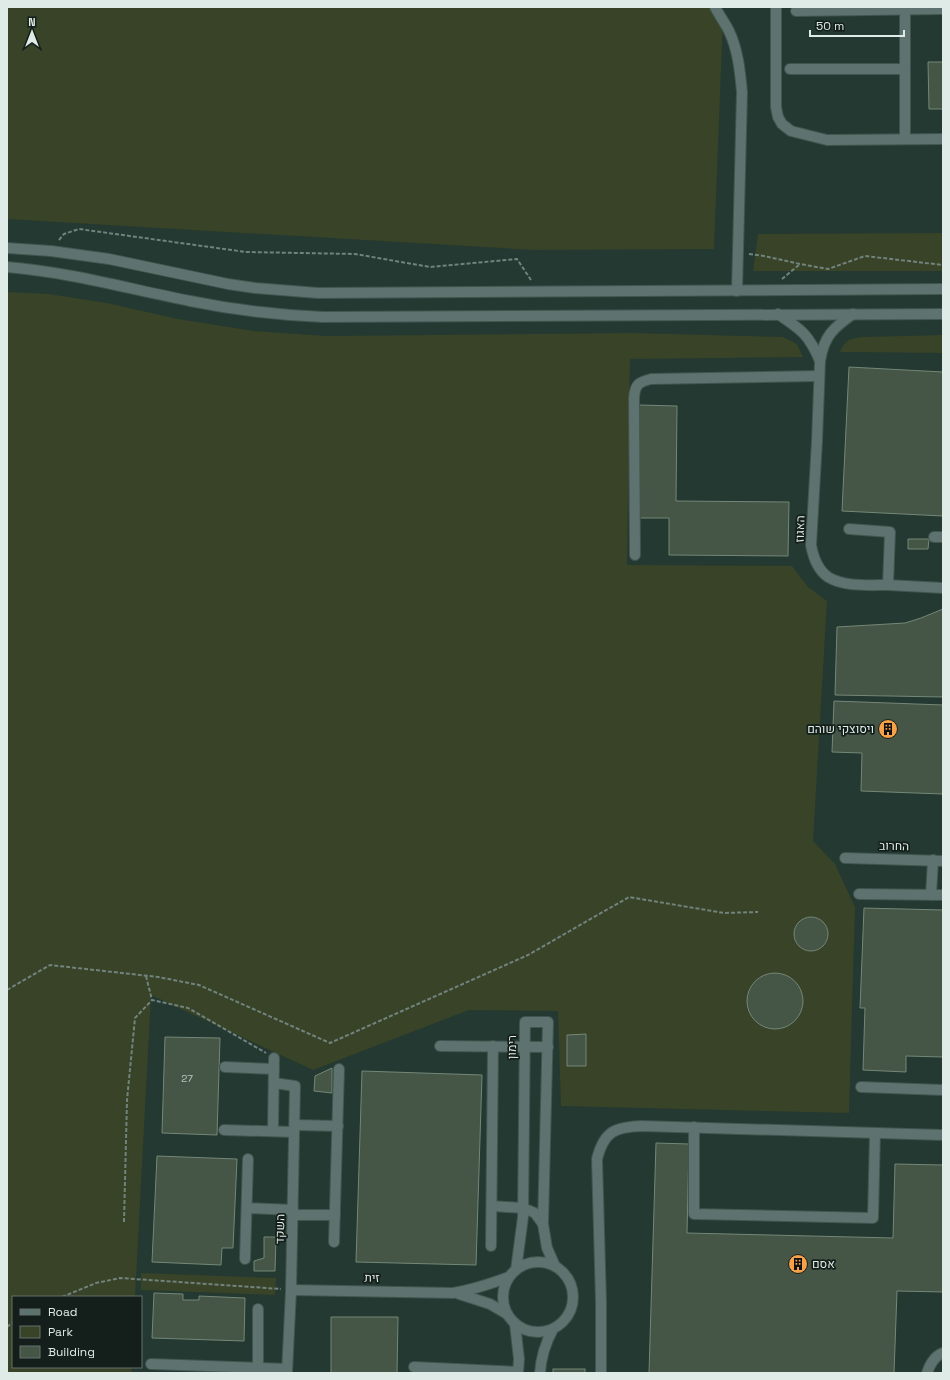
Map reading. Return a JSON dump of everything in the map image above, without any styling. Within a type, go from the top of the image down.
[{"type":"street","points":[[715,7],[729,32],[735,47],[740,68],[742,92],[738,291]]},
{"type":"street","points":[[776,7],[776,107],[778,117],[782,124],[790,131],[827,140],[943,139]]},
{"type":"street","points":[[904,8],[905,139]]},
{"type":"street","points":[[796,11],[904,8],[943,9]]},
{"type":"street","points":[[790,69],[905,68]]},
{"type":"street","points":[[7,248],[51,251],[109,259],[228,284],[284,291],[344,294],[943,289]]},
{"type":"street","points":[[7,268],[53,273],[224,308],[286,315],[323,317],[943,314]]},
{"type":"street","points":[[778,314],[803,332],[810,341],[820,361]]},
{"type":"street","name":"האגוז","points":[[853,314],[833,329],[826,339],[820,361],[811,545],[813,555],[820,568],[827,576],[839,581],[853,584],[943,588]]},
{"type":"street","points":[[635,555],[634,398],[635,388],[641,382],[651,379],[819,376]]},
{"type":"street","points":[[849,530],[890,532],[888,586]]},
{"type":"street","name":"החרוב","points":[[845,858],[938,860]]},
{"type":"street","points":[[930,895],[938,860]]},
{"type":"street","points":[[859,894],[943,895]]},
{"type":"street","name":"רימון","points":[[512,1273],[520,1245],[523,1208],[525,1022],[548,1022],[543,1224],[548,1248],[555,1266]]},
{"type":"street","points":[[440,1046],[548,1047]]},
{"type":"street","points":[[491,1246],[493,1046]]},
{"type":"street","points":[[273,1132],[274,1058]]},
{"type":"street","points":[[224,1067],[274,1069]]},
{"type":"street","points":[[334,1242],[339,1070]]},
{"type":"street","name":"השקד","points":[[274,1083],[295,1086],[291,1290],[287,1371]]},
{"type":"street","points":[[861,1087],[943,1090]]},
{"type":"street","points":[[224,1130],[273,1132],[294,1128],[338,1126]]},
{"type":"street","points":[[601,1373],[601,1294],[597,1159],[600,1146],[611,1132],[624,1127],[642,1126],[943,1135]]},
{"type":"street","points":[[694,1127],[694,1214],[873,1218],[875,1133]]},
{"type":"street","points":[[245,1259],[248,1160]]},
{"type":"street","points":[[492,1206],[523,1208],[536,1213],[543,1224]]},
{"type":"street","points":[[247,1208],[335,1216]]},
{"type":"street","points":[[542,1262],[555,1266],[561,1270],[568,1279],[573,1290],[574,1302],[570,1313],[563,1322],[554,1329],[542,1333],[524,1330],[515,1324],[507,1314],[502,1296],[504,1286],[512,1273],[526,1263],[542,1262]]},
{"type":"street","name":"זית","points":[[453,1293],[470,1291],[483,1287],[512,1273]]},
{"type":"street","name":"זית","points":[[291,1290],[453,1293],[462,1294],[490,1304],[507,1314]]},
{"type":"street","points":[[258,1309],[258,1368]]},
{"type":"street","points":[[414,1367],[518,1372],[519,1359],[515,1324]]},
{"type":"street","points":[[540,1373],[541,1359],[546,1343],[554,1329]]},
{"type":"street","points":[[927,1373],[929,1366],[937,1355],[943,1353]]},
{"type":"street","points":[[151,1364],[258,1368],[287,1371]]},
{"type":"path","points":[[51,251],[64,234],[79,229],[246,252],[355,254],[430,267],[516,258],[540,292]]},
{"type":"path","points":[[738,253],[764,256],[828,269],[865,256],[943,264]]},
{"type":"path","points":[[767,291],[800,264]]},
{"type":"path","points":[[7,990],[50,965],[146,976],[199,985],[330,1043],[528,954],[629,897],[724,913],[758,912]]},
{"type":"path","points":[[146,976],[152,1000]]},
{"type":"path","points":[[152,1000],[188,1008],[274,1058]]},
{"type":"path","points":[[124,1222],[127,1100],[135,1018],[152,1000]]},
{"type":"path","points":[[64,1296],[96,1282],[120,1278],[291,1290]]},
{"type":"green space","points":[[7,7],[716,7],[723,17],[714,249],[534,250],[7,219]]},
{"type":"green space","points":[[943,233],[943,271],[753,271],[758,234]]},
{"type":"green space","points":[[7,292],[49,294],[107,303],[178,319],[254,331],[326,336],[631,333],[783,337],[797,344],[803,357],[630,359],[627,565],[792,566],[808,587],[827,601],[813,841],[835,864],[855,907],[849,1113],[561,1106],[558,1011],[469,1010],[313,1070],[151,995],[135,1296],[12,1296],[12,1368],[132,1368],[131,1373],[7,1373]]},
{"type":"green space","points":[[943,335],[943,353],[840,352],[848,340],[863,337]]},
{"type":"green space","points":[[141,1273],[276,1278],[275,1295],[141,1290]]},
{"type":"building","points":[[928,62],[943,62],[943,109],[929,109]]},
{"type":"building","points":[[849,367],[943,372],[943,516],[842,511]]},
{"type":"building","points":[[639,405],[677,406],[676,501],[789,502],[788,556],[669,555],[669,518],[638,518]]},
{"type":"building","points":[[908,539],[929,539],[928,549],[908,549]]},
{"type":"building","points":[[943,609],[943,697],[835,695],[837,627],[905,623]]},
{"type":"building","name":"ויסוצקי שוהם","points":[[834,701],[943,705],[943,794],[861,791],[862,753],[832,752]]},
{"type":"building","points":[[864,908],[943,910],[943,1057],[906,1056],[906,1072],[863,1070],[865,1008],[860,1008]]},
{"type":"building","points":[[808,917],[814,917],[818,918],[825,924],[828,934],[827,941],[821,948],[814,951],[808,951],[804,950],[797,944],[794,937],[794,931],[795,927],[801,920]]},
{"type":"building","points":[[775,973],[786,975],[795,981],[801,990],[803,1001],[801,1012],[795,1021],[786,1027],[775,1029],[764,1027],[755,1021],[749,1012],[747,1001],[749,990],[755,981],[764,975]]},
{"type":"building","points":[[586,1034],[586,1066],[567,1066],[567,1035]]},
{"type":"building","points":[[165,1037],[220,1038],[217,1135],[162,1133]]},
{"type":"building","points":[[332,1068],[332,1093],[314,1091],[315,1076]]},
{"type":"building","points":[[362,1071],[482,1075],[476,1265],[356,1262]]},
{"type":"building","name":"אסם","points":[[656,1143],[689,1144],[687,1233],[893,1238],[895,1164],[943,1165],[943,1292],[897,1291],[894,1373],[649,1373]]},
{"type":"building","points":[[157,1156],[237,1159],[233,1248],[222,1248],[221,1265],[152,1262]]},
{"type":"building","points":[[264,1237],[276,1237],[275,1271],[254,1271],[254,1261],[264,1258]]},
{"type":"building","points":[[154,1293],[183,1294],[183,1300],[199,1300],[199,1296],[245,1298],[244,1341],[152,1338]]},
{"type":"building","points":[[331,1317],[398,1317],[397,1373],[331,1373]]},
{"type":"building","points":[[553,1369],[585,1369],[585,1373],[553,1373]]},
{"type":"place","name":"ויסוצקי שוהם","points":[[888,729]]},
{"type":"place","name":"אסם","points":[[798,1264]]}]
